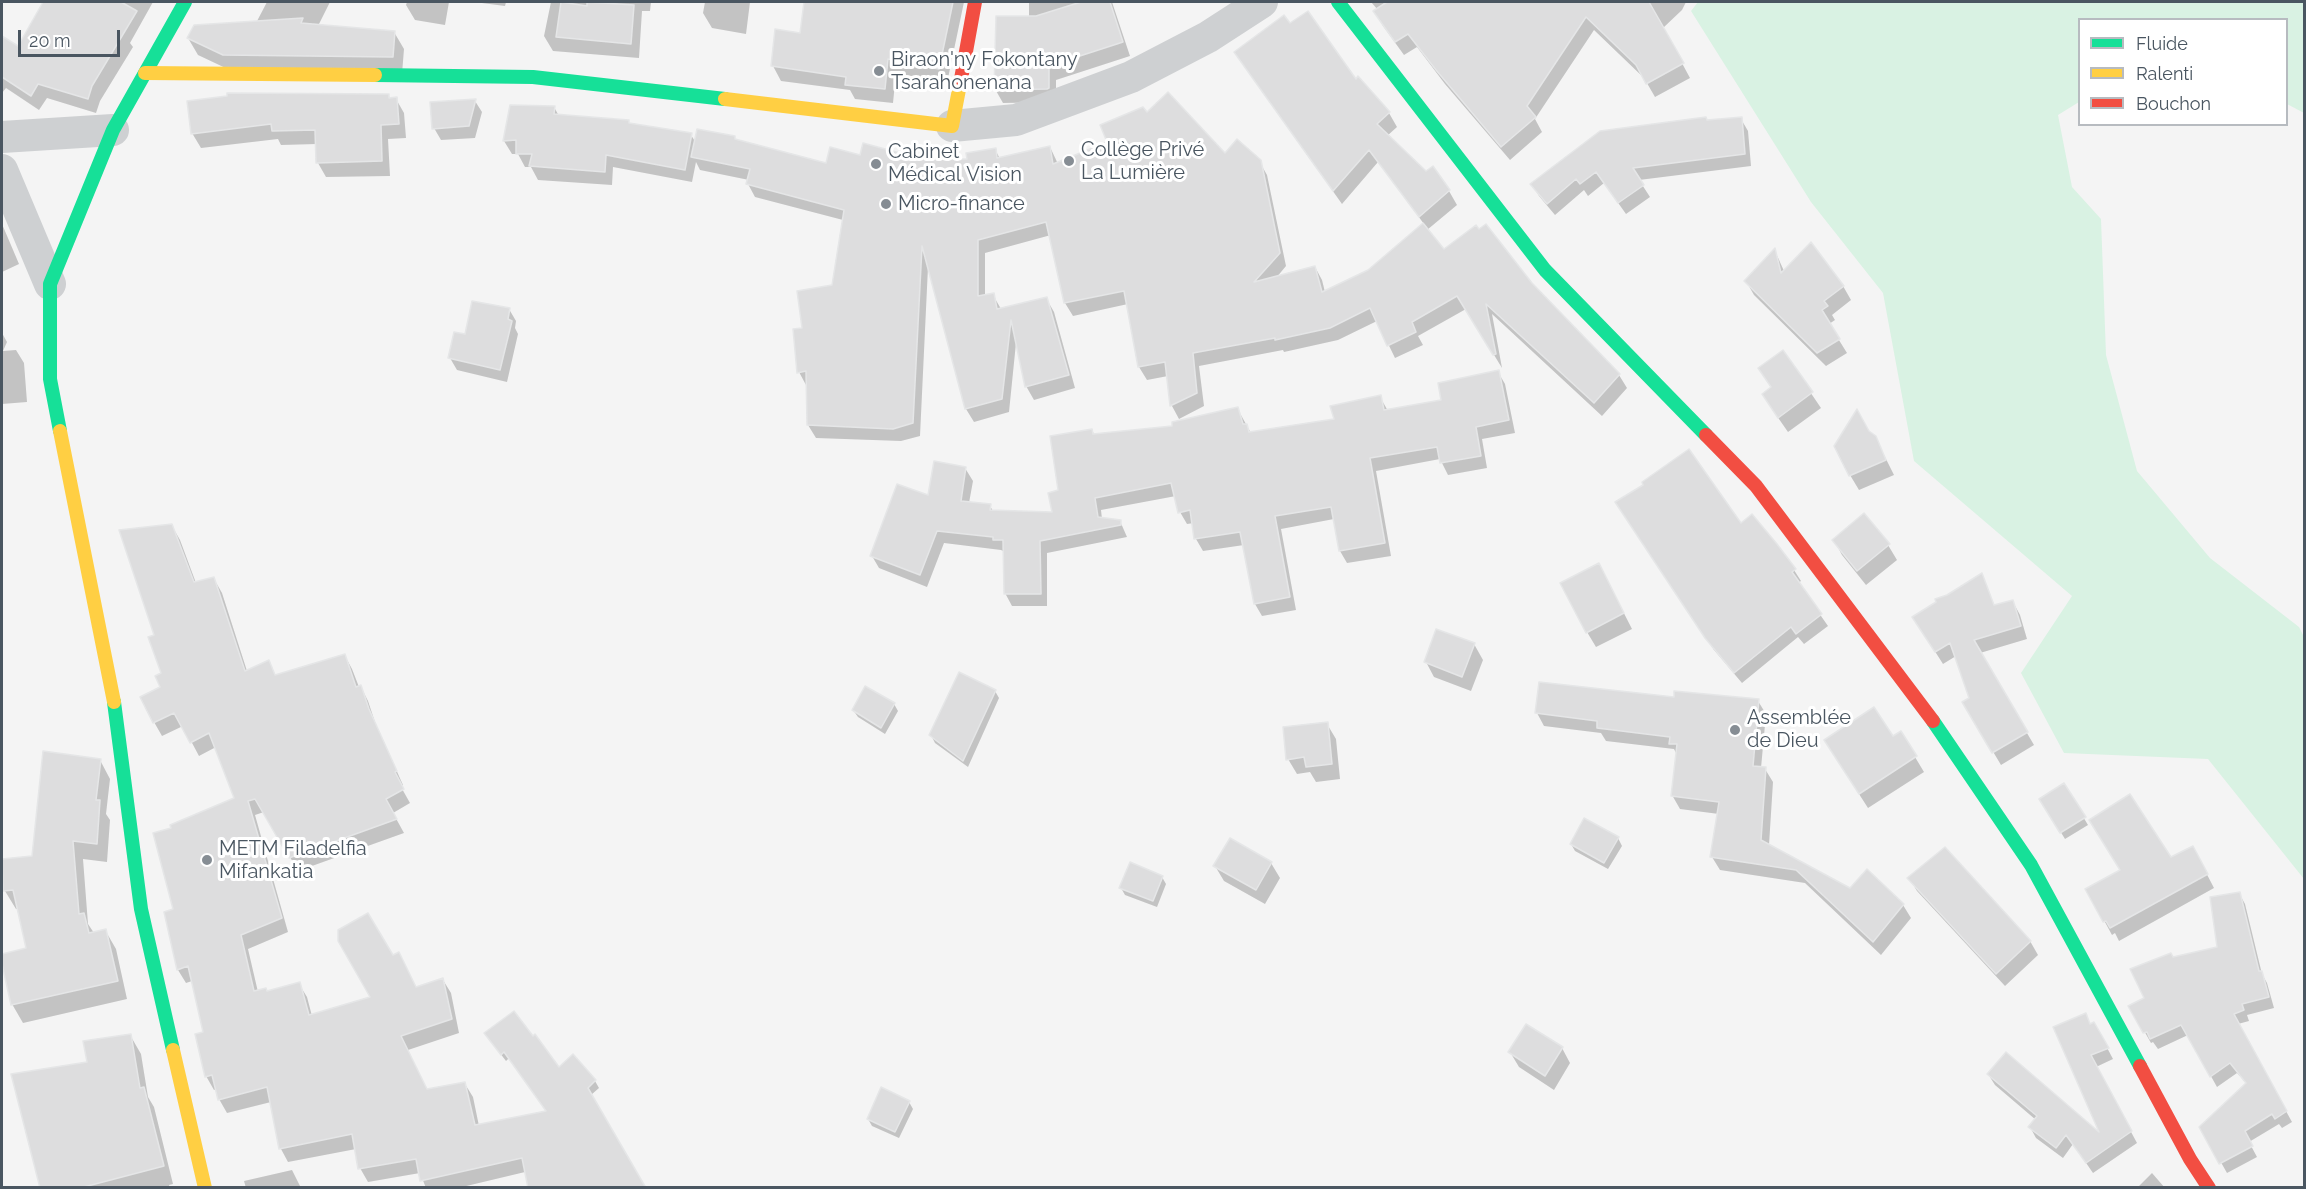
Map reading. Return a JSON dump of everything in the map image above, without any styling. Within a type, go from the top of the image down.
[{"type":"street","points":[[185,2],[113,130],[50,284],[50,379],[113,696],[141,909],[205,1188]]},
{"type":"street","points":[[952,126],[975,2]]},
{"type":"street","points":[[145,73],[533,77],[952,126],[1016,120],[1131,76],[1208,37],[1263,2]]},
{"type":"street","points":[[1338,2],[1545,270],[1756,486],[1918,699],[2031,865],[2190,1159],[2209,1188]]},
{"type":"street","points":[[2,136],[113,130]]},
{"type":"street","points":[[2,170],[50,284]]},
{"type":"green space","points":[[1698,2],[2304,2],[2304,113],[2288,105],[2288,18],[2078,18],[2078,103],[2058,115],[2072,187],[2101,219],[2106,355],[2137,471],[2210,558],[2299,627],[2304,637],[2304,879],[2208,759],[2064,753],[2021,673],[2072,596],[1914,461],[1883,293],[1811,202],[1691,11]]},
{"type":"building","points":[[43,2],[121,2],[137,11],[92,86],[88,99],[38,84],[31,96],[2,77],[2,36],[18,46]]},
{"type":"building","points":[[561,2],[587,6],[587,2],[634,5],[631,44],[556,37]]},
{"type":"building","points":[[804,2],[953,2],[939,69],[888,59],[885,89],[845,85],[846,77],[771,66],[775,29],[800,33]]},
{"type":"building","points":[[1081,2],[1110,2],[1123,42],[1049,66],[1049,88],[1047,89],[994,90],[996,16],[1036,16]]},
{"type":"building","points":[[1387,2],[1649,2],[1684,63],[1646,84],[1636,65],[1586,17],[1527,106],[1536,117],[1501,147],[1408,34],[1395,42],[1373,11]]},
{"type":"building","points":[[1308,11],[1356,79],[1358,76],[1390,112],[1377,124],[1426,171],[1433,166],[1450,190],[1419,217],[1369,150],[1333,191],[1234,52],[1284,15],[1290,23]]},
{"type":"building","points":[[303,18],[301,23],[395,31],[393,57],[223,55],[187,38],[194,25]]},
{"type":"building","points":[[1168,92],[1225,153],[1237,139],[1261,160],[1280,253],[1254,282],[1315,266],[1322,292],[1368,270],[1423,223],[1444,249],[1476,225],[1479,229],[1486,224],[1532,283],[1620,374],[1594,403],[1486,304],[1496,354],[1493,355],[1457,296],[1412,322],[1416,332],[1387,346],[1370,308],[1330,328],[1275,340],[1275,338],[1193,353],[1197,393],[1170,406],[1165,362],[1138,367],[1124,291],[1064,303],[1046,222],[978,240],[978,296],[994,293],[997,309],[1047,297],[1069,375],[1025,387],[1011,320],[1002,399],[965,409],[922,246],[913,423],[893,429],[807,425],[806,371],[797,373],[793,329],[802,328],[797,291],[832,285],[844,210],[746,184],[750,169],[691,157],[697,129],[735,136],[735,139],[826,163],[830,147],[860,155],[863,143],[922,159],[967,159],[966,153],[996,148],[997,158],[1050,146],[1053,164],[1107,142],[1100,125],[1143,107],[1147,112]]},
{"type":"building","points":[[227,93],[389,94],[389,98],[397,97],[399,124],[381,125],[382,161],[316,163],[315,130],[272,131],[271,124],[191,134],[187,101],[227,96]]},
{"type":"building","points":[[476,99],[469,126],[432,129],[430,102]]},
{"type":"building","points":[[510,105],[555,106],[554,114],[629,120],[629,123],[692,133],[685,170],[606,155],[605,172],[529,166],[532,154],[516,154],[516,140],[503,141]]},
{"type":"building","points":[[1706,117],[1707,120],[1742,117],[1745,154],[1633,168],[1644,185],[1618,203],[1596,172],[1580,184],[1576,179],[1547,204],[1530,184],[1600,131]]},
{"type":"building","points":[[1811,242],[1844,286],[1824,301],[1828,306],[1822,310],[1840,339],[1817,353],[1744,281],[1775,248],[1781,273]]},
{"type":"building","points":[[472,301],[510,308],[508,319],[512,321],[500,370],[448,358],[454,332],[465,334]]},
{"type":"building","points":[[1783,350],[1813,392],[1778,418],[1762,394],[1771,387],[1758,368]]},
{"type":"building","points":[[1499,370],[1509,420],[1476,427],[1481,456],[1440,463],[1437,447],[1370,458],[1385,543],[1339,551],[1331,507],[1275,516],[1290,597],[1254,604],[1240,532],[1194,539],[1190,510],[1178,513],[1171,483],[1095,498],[1098,517],[1121,520],[1121,525],[1040,541],[1041,594],[1004,594],[1003,540],[993,540],[993,537],[937,531],[920,575],[870,556],[897,484],[928,495],[934,461],[966,467],[961,501],[991,504],[990,510],[1052,512],[1048,493],[1058,490],[1050,436],[1092,429],[1093,434],[1172,426],[1172,422],[1238,407],[1243,424],[1247,424],[1249,432],[1334,419],[1330,406],[1381,395],[1384,410],[1441,400],[1438,383]]},
{"type":"building","points":[[1857,409],[1869,431],[1876,436],[1886,460],[1849,476],[1834,446]]},
{"type":"building","points":[[1689,449],[1741,523],[1752,514],[1777,544],[1796,569],[1792,572],[1822,614],[1796,634],[1791,627],[1734,673],[1705,638],[1615,502],[1643,485],[1642,482]]},
{"type":"building","points":[[1864,513],[1890,544],[1857,571],[1832,540]]},
{"type":"building","points":[[172,524],[194,582],[214,577],[245,671],[269,660],[275,675],[345,654],[356,687],[361,685],[369,709],[397,771],[395,772],[404,789],[386,799],[397,819],[289,858],[255,799],[248,801],[282,918],[241,935],[254,991],[266,988],[267,991],[300,982],[309,1015],[370,997],[338,941],[338,930],[368,913],[393,955],[399,952],[416,987],[443,978],[452,1019],[401,1036],[427,1089],[465,1082],[475,1125],[546,1111],[504,1052],[501,1055],[484,1033],[514,1011],[533,1036],[535,1034],[559,1067],[573,1054],[596,1080],[588,1088],[646,1188],[528,1188],[522,1158],[420,1181],[416,1159],[358,1169],[352,1134],[279,1149],[267,1087],[218,1100],[212,1075],[205,1077],[195,1034],[203,1032],[188,966],[177,970],[164,912],[173,909],[153,833],[171,828],[170,825],[234,798],[209,733],[190,743],[174,713],[153,723],[140,697],[160,687],[155,676],[161,673],[148,637],[154,635],[119,530]]},
{"type":"building","points":[[1599,563],[1624,613],[1586,633],[1560,583]]},
{"type":"building","points":[[1982,573],[1994,605],[2013,600],[2021,626],[1974,640],[2028,732],[1992,753],[1962,702],[1969,698],[1950,643],[1935,652],[1912,617],[1936,602],[1935,599],[1947,595]]},
{"type":"building","points":[[1436,629],[1475,643],[1462,677],[1424,662]]},
{"type":"building","points":[[959,672],[996,690],[963,761],[929,735]]},
{"type":"building","points":[[1539,682],[1674,697],[1674,691],[1759,699],[1753,766],[1766,767],[1761,840],[1850,888],[1867,869],[1904,904],[1873,942],[1796,870],[1710,857],[1719,802],[1671,796],[1677,744],[1669,744],[1670,737],[1597,728],[1597,721],[1535,713]]},
{"type":"building","points":[[865,686],[895,703],[881,728],[852,710]]},
{"type":"building","points":[[1874,707],[1893,736],[1901,731],[1917,756],[1859,794],[1824,740]]},
{"type":"building","points":[[1328,722],[1332,764],[1306,767],[1304,757],[1286,760],[1283,727]]},
{"type":"building","points":[[43,751],[101,759],[96,800],[100,800],[97,844],[73,841],[79,914],[84,913],[89,933],[106,929],[118,981],[11,1005],[2,954],[26,948],[13,890],[3,891],[2,859],[32,856]]},
{"type":"building","points":[[2064,783],[2086,817],[2060,833],[2039,799]]},
{"type":"building","points":[[2130,794],[2171,857],[2193,846],[2208,874],[2110,928],[2106,921],[2103,922],[2085,889],[2120,870],[2089,820]]},
{"type":"building","points":[[1584,818],[1619,837],[1604,863],[1570,844]]},
{"type":"building","points":[[1230,838],[1272,862],[1256,890],[1213,866]]},
{"type":"building","points":[[1945,847],[2031,941],[1996,974],[1907,878]]},
{"type":"building","points":[[1130,862],[1163,876],[1153,901],[1119,888]]},
{"type":"building","points":[[2240,892],[2259,971],[2262,971],[2269,997],[2242,1004],[2244,1010],[2234,1014],[2287,1111],[2275,1119],[2272,1114],[2245,1131],[2253,1146],[2219,1164],[2199,1127],[2246,1083],[2230,1063],[2210,1077],[2181,1025],[2150,1039],[2147,1032],[2143,1033],[2128,1006],[2144,998],[2130,969],[2171,953],[2173,957],[2217,947],[2210,897]]},
{"type":"building","points":[[2086,1013],[2090,1024],[2094,1022],[2109,1048],[2091,1055],[2132,1131],[2086,1163],[2066,1135],[2056,1148],[2028,1127],[2037,1116],[1987,1074],[2006,1052],[2099,1132],[2053,1027]]},
{"type":"building","points":[[1526,1024],[1563,1047],[1545,1076],[1508,1052]]},
{"type":"building","points":[[131,1034],[140,1088],[144,1087],[164,1166],[80,1188],[40,1188],[11,1074],[87,1062],[83,1041]]},
{"type":"building","points":[[881,1087],[910,1101],[895,1132],[867,1119]]},
{"type":"traffic: fast","points":[[60,431],[50,379],[50,284],[113,130],[185,2]]},
{"type":"traffic: fast","points":[[1338,2],[1545,270],[1706,435]]},
{"type":"traffic: fast","points":[[375,75],[533,77],[725,99]]},
{"type":"traffic: fast","points":[[114,702],[141,909],[173,1050]]},
{"type":"traffic: fast","points":[[1933,721],[2031,865],[2140,1066]]},
{"type":"traffic: slow","points":[[145,73],[375,75]]},
{"type":"traffic: slow","points":[[725,99],[952,126],[961,79]]},
{"type":"traffic: slow","points":[[60,431],[114,702]]},
{"type":"traffic: slow","points":[[173,1050],[205,1188]]},
{"type":"traffic: jam","points":[[961,79],[975,2]]},
{"type":"traffic: jam","points":[[1706,435],[1756,486],[1933,721]]},
{"type":"traffic: jam","points":[[2140,1066],[2190,1159],[2209,1188]]},
{"type":"place","name":"Biraon'ny Fokontany Tsarahonenana","points":[[879,71]]},
{"type":"place","name":"Collège Privé La Lumière","points":[[1069,161]]},
{"type":"place","name":"Cabinet Médical Vision","points":[[876,164]]},
{"type":"place","name":"Micro-finance","points":[[886,204]]},
{"type":"place","name":"Assemblée de Dieu","points":[[1735,730]]},
{"type":"place","name":"METM Filadelfia Mifankatia","points":[[207,860]]}]
